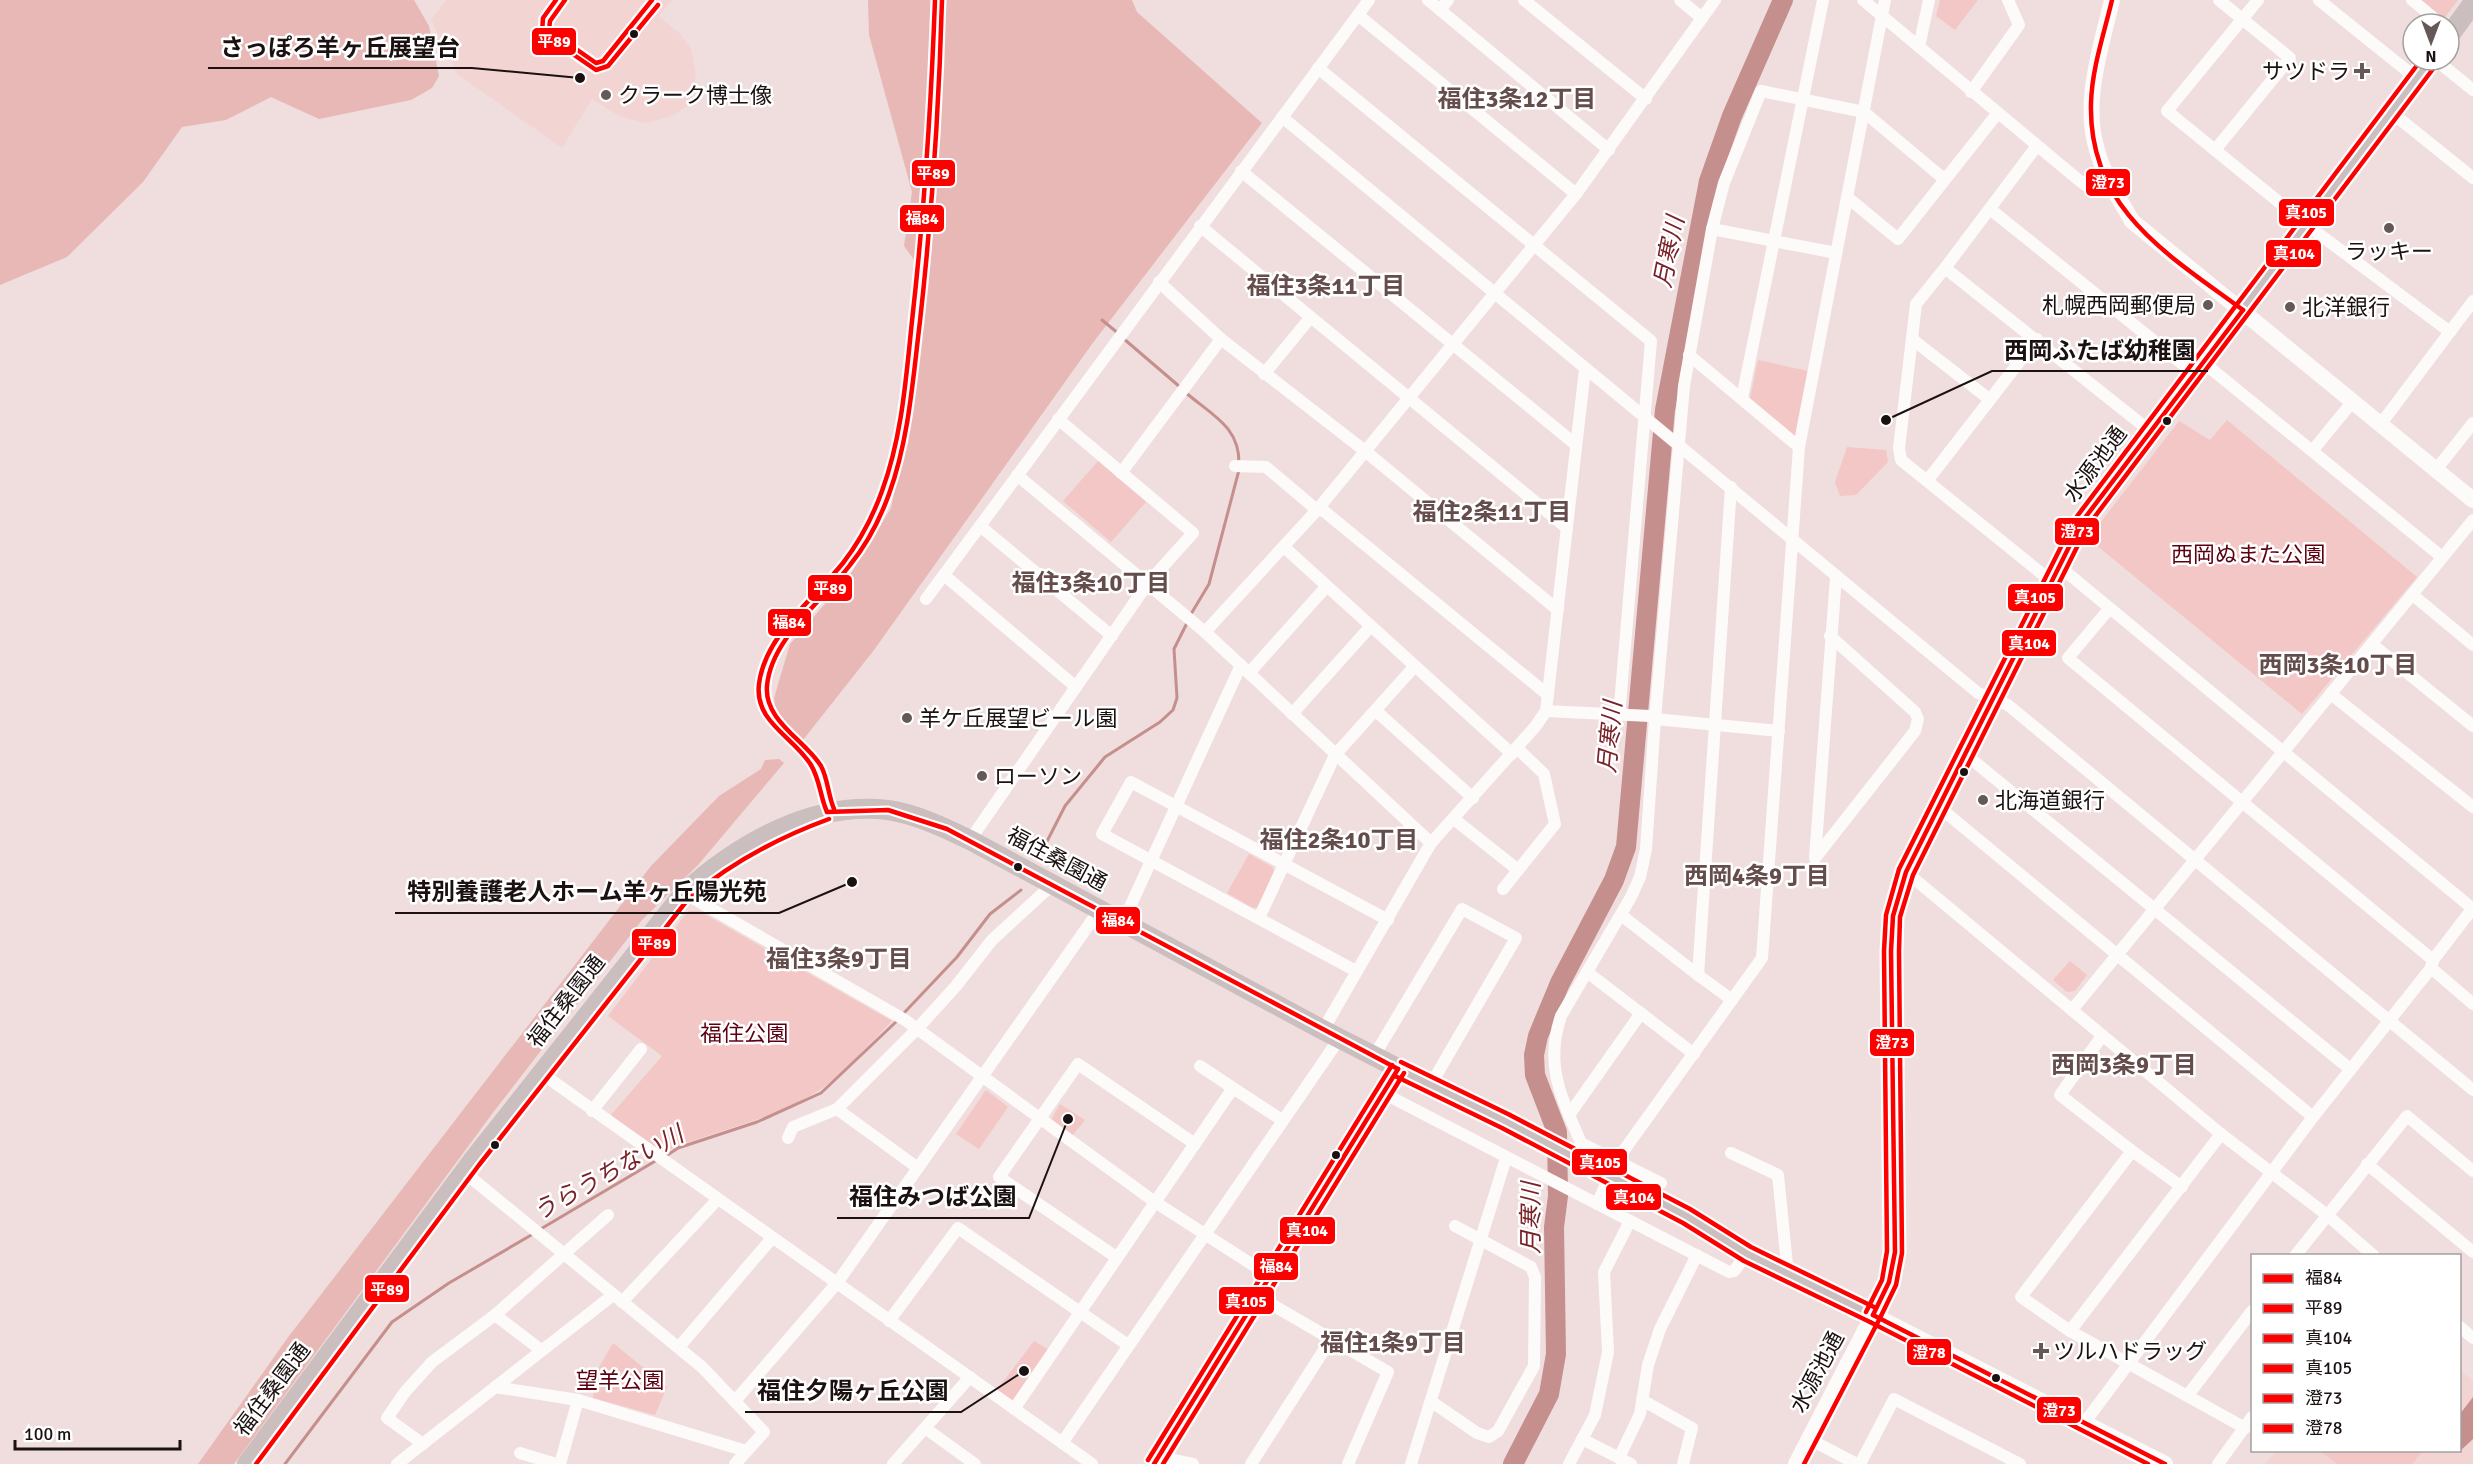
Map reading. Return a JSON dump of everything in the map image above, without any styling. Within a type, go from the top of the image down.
[{"type":"main road","points":[[2461,15],[2471,3]]},
{"type":"main road","name":"水源池通","points":[[1873,1315],[1889,1282],[1895,1252],[1891,951],[1893,916],[1906,872],[2081,523],[2421,72]]},
{"type":"main road","name":"福住桑園通","points":[[246,1464],[464,1172],[684,893],[714,865],[742,848],[827,812],[888,810],[938,826],[970,840],[1430,1086],[1505,1121],[1687,1216],[1747,1254],[1873,1315]]},
{"type":"street","points":[[926,599],[1369,0]]},
{"type":"street","points":[[1428,0],[1444,5],[1609,150]]},
{"type":"street","points":[[1524,0],[1646,99]]},
{"type":"street","points":[[1680,0],[1702,18]]},
{"type":"street","points":[[1200,628],[1284,547],[1409,398],[1576,194],[1715,0]]},
{"type":"street","points":[[1742,398],[1822,0]]},
{"type":"street","points":[[1863,0],[2036,147],[2092,190],[2100,191],[2112,187]]},
{"type":"street","points":[[1597,1204],[1617,1160],[1762,958],[1799,447],[1885,0]]},
{"type":"street","points":[[1919,47],[1929,0]]},
{"type":"street","points":[[1971,92],[2019,25],[2008,0]]},
{"type":"street","points":[[2112,0],[2094,85],[2091,116],[2096,150],[2112,187],[2132,221],[2473,500]]},
{"type":"street","points":[[2215,150],[2290,58],[2219,0]]},
{"type":"street","points":[[2259,0],[2167,111],[2307,225],[2450,332]]},
{"type":"street","points":[[2319,0],[2416,78]]},
{"type":"street","points":[[2412,0],[2426,12]]},
{"type":"street","points":[[1358,15],[1576,194]]},
{"type":"street","points":[[1318,68],[1651,341],[1648,421],[1622,715]]},
{"type":"street","points":[[2451,72],[2473,90]]},
{"type":"street","points":[[1661,1183],[1581,1143],[1569,1115],[1552,1058],[1554,1035],[1561,1016],[1621,915],[1640,877],[1646,849],[1653,718],[1677,445],[1689,355],[1712,228],[1724,183],[1761,91],[1803,97],[1864,112],[1944,179]]},
{"type":"street","points":[[2391,112],[2473,178]]},
{"type":"street","points":[[1847,197],[1898,239],[1997,114]]},
{"type":"street","points":[[1282,117],[1677,445],[1731,487],[1836,577],[1978,693],[2008,705],[2473,1090]]},
{"type":"street","points":[[2036,147],[1916,304],[1899,448],[1901,460],[2055,573],[2109,609],[2473,909],[2313,1117],[2085,1422]]},
{"type":"street","points":[[1241,171],[1575,444]]},
{"type":"street","points":[[1990,209],[2199,368],[2313,450],[2442,557]]},
{"type":"street","points":[[1200,226],[1567,528]]},
{"type":"street","points":[[1712,228],[1836,253]]},
{"type":"street","points":[[1945,268],[2150,431]]},
{"type":"street","points":[[1159,282],[1221,339],[1365,451],[1558,610]]},
{"type":"street","points":[[2380,425],[2473,301]]},
{"type":"street","points":[[1264,374],[1310,318]]},
{"type":"street","points":[[1121,473],[1221,339]]},
{"type":"street","points":[[1912,339],[1989,399]]},
{"type":"street","points":[[1927,481],[2037,339]]},
{"type":"street","points":[[1689,355],[1799,447]]},
{"type":"street","points":[[1062,1443],[1282,1120],[1331,1034],[1356,971],[1388,920],[1431,843],[1514,751],[1546,711],[1585,369]]},
{"type":"street","points":[[2313,450],[2353,401]]},
{"type":"street","points":[[970,840],[1148,583],[1193,533],[1058,419]]},
{"type":"street","points":[[2435,471],[2473,423]]},
{"type":"street","points":[[1240,467],[1266,467],[1317,510],[1324,511],[1548,695]]},
{"type":"street","points":[[1017,475],[1184,613],[1431,843]]},
{"type":"street","points":[[1698,975],[1731,487]]},
{"type":"street","points":[[2072,1010],[2414,596],[2473,520]]},
{"type":"street","points":[[980,526],[1112,636]]},
{"type":"street","points":[[1284,547],[1414,667],[1544,774],[1555,824],[1503,889]]},
{"type":"street","points":[[944,575],[1076,687]]},
{"type":"street","points":[[1830,636],[1915,712],[1917,725],[1815,858],[1830,636],[1836,577]]},
{"type":"street","points":[[1123,922],[1245,669],[1326,587]]},
{"type":"street","points":[[2414,596],[2473,645]]},
{"type":"street","points":[[2109,609],[2068,658],[2432,964],[2473,1004]]},
{"type":"street","points":[[1292,714],[1370,627]]},
{"type":"street","points":[[2373,645],[2473,726]]},
{"type":"street","points":[[1259,918],[1335,755],[1414,667]]},
{"type":"street","points":[[2332,695],[2473,807]]},
{"type":"street","points":[[1376,711],[1473,798]]},
{"type":"street","points":[[1546,711],[1622,715],[1779,731]]},
{"type":"street","points":[[1965,754],[2350,1069]]},
{"type":"street","points":[[1356,971],[1102,834],[1131,783],[1388,920]]},
{"type":"street","points":[[1939,807],[2313,1117]]},
{"type":"street","points":[[1454,819],[1518,870]]},
{"type":"street","points":[[1906,872],[2221,1134],[2326,1215],[2372,1254]]},
{"type":"street","points":[[788,1138],[793,1127],[837,1109],[917,1029],[956,986],[992,940],[1054,883]]},
{"type":"street","points":[[684,893],[905,1020],[1155,1202],[1269,1276]]},
{"type":"street","points":[[735,1401],[837,1282],[1100,909]]},
{"type":"street","points":[[1374,1056],[1462,909],[1516,938],[1430,1086]]},
{"type":"street","points":[[1621,915],[1732,1000]]},
{"type":"street","points":[[1587,972],[1694,1053]]},
{"type":"street","points":[[1569,1115],[1641,1013]]},
{"type":"street","points":[[2102,1036],[2060,1095],[2182,1187]]},
{"type":"street","points":[[592,1111],[641,1049]]},
{"type":"street","points":[[1116,1257],[999,1177],[1039,1117],[1078,1064],[1195,1144]]},
{"type":"street","points":[[1200,1066],[1282,1120]]},
{"type":"street","points":[[1193,1464],[1156,1461],[1398,1069]]},
{"type":"street","points":[[541,1072],[592,1111],[1092,1464]]},
{"type":"street","points":[[1014,1408],[1233,1088]]},
{"type":"street","points":[[1383,1093],[1574,1193],[1732,1272],[1747,1254]]},
{"type":"street","points":[[837,1109],[918,1168]]},
{"type":"street","points":[[2297,1254],[2407,1116],[2473,1171]]},
{"type":"street","points":[[2070,1331],[2221,1134]]},
{"type":"street","points":[[2132,1151],[2021,1297],[2070,1331],[2245,1428]]},
{"type":"street","points":[[1731,1153],[1778,1174],[1788,1275]]},
{"type":"street","points":[[1411,1464],[1506,1158]]},
{"type":"street","points":[[2367,1164],[2473,1251]]},
{"type":"street","points":[[464,1172],[534,1232],[679,1347],[764,1432],[735,1464]]},
{"type":"street","points":[[397,1464],[541,1350],[618,1298],[718,1199]]},
{"type":"street","points":[[423,1444],[387,1418],[405,1392],[432,1362],[495,1315],[608,1215]]},
{"type":"street","points":[[1569,1464],[1595,1415],[1608,1352],[1605,1272],[1630,1221]]},
{"type":"street","points":[[1432,1402],[1477,1433],[1489,1437],[1498,1431],[1534,1366],[1534,1272],[1528,1265],[1455,1226]]},
{"type":"street","points":[[890,1321],[958,1228],[1128,1346]]},
{"type":"street","points":[[679,1347],[772,1238]]},
{"type":"street","points":[[1619,1458],[1640,1414],[1648,1365],[1660,1329],[1697,1255]]},
{"type":"street","points":[[1257,1296],[1388,1372],[1348,1464]]},
{"type":"street","points":[[2187,1395],[2251,1314]]},
{"type":"street","points":[[495,1315],[541,1350]]},
{"type":"street","name":"福住桑園通","points":[[1873,1315],[2085,1422],[2138,1458],[2165,1464]]},
{"type":"street","name":"水源池通","points":[[1796,1464],[1873,1315]]},
{"type":"street","points":[[1251,1464],[1331,1339]]},
{"type":"street","points":[[893,1464],[970,1377]]},
{"type":"street","points":[[495,1387],[578,1400],[746,1451]]},
{"type":"street","points":[[1809,1439],[1858,1464],[1894,1399],[2020,1464]]},
{"type":"street","points":[[520,1453],[558,1464],[578,1400]]},
{"type":"street","points":[[1642,1400],[1692,1428],[1683,1464]]},
{"type":"street","points":[[2218,1464],[2251,1420]]},
{"type":"street","points":[[925,1428],[969,1462]]},
{"type":"street","points":[[1582,1439],[1631,1464]]},
{"type":"shaded area","points":[[0,0],[414,0],[429,26],[439,76],[432,88],[411,100],[319,119],[271,97],[226,120],[182,127],[143,182],[67,257],[0,285]]},
{"type":"shaded area","points":[[446,0],[672,0],[659,16],[680,34],[691,49],[696,74],[691,99],[687,106],[672,116],[646,123],[621,117],[592,99],[562,148],[457,74],[431,20]]},
{"type":"shaded area","points":[[868,0],[1132,0],[1137,12],[1262,123],[1092,344],[874,650],[803,740],[777,716],[774,698],[790,644],[850,575],[891,508],[917,378],[928,279],[904,246],[912,192],[869,35]]},
{"type":"shaded area","points":[[779,759],[784,763],[698,865],[642,920],[492,1114],[234,1464],[198,1464],[289,1336],[651,866],[719,796],[761,769],[765,760]]},
{"type":"shaded area","points":[[2461,1371],[2473,1381],[2473,1464],[2265,1464],[2275,1452],[2461,1452]]},
{"type":"shaded area","points":[[2473,1397],[2473,1439],[2461,1450],[2461,1413]]},
{"type":"green space","points":[[1940,0],[1978,0],[1955,30],[1936,16]]},
{"type":"green space","points":[[2418,0],[2458,0],[2449,12],[2433,12]]},
{"type":"green space","points":[[1758,360],[1808,371],[1797,443],[1749,403]]},
{"type":"green space","name":"西岡ぬまた公園","points":[[2227,420],[2417,577],[2302,714],[2090,540],[2100,523],[2179,421],[2210,440]]},
{"type":"green space","points":[[1847,447],[1886,450],[1888,462],[1856,495],[1840,496],[1835,482]]},
{"type":"green space","points":[[1098,461],[1146,502],[1111,542],[1063,501]]},
{"type":"green space","points":[[1249,854],[1272,867],[1274,871],[1258,907],[1253,908],[1227,893]]},
{"type":"green space","name":"福住公園","points":[[688,911],[699,911],[892,1021],[836,1077],[800,1102],[659,1154],[610,1116],[662,1056],[608,1016]]},
{"type":"green space","points":[[2070,961],[2087,975],[2075,991],[2067,992],[2053,980]]},
{"type":"green space","points":[[986,1090],[1008,1107],[979,1149],[956,1134]]},
{"type":"green space","points":[[1060,1104],[1085,1120],[1072,1136],[1053,1124],[1052,1118]]},
{"type":"green space","points":[[1034,1341],[1051,1351],[1012,1405],[996,1391]]},
{"type":"green space","name":"望羊公園","points":[[613,1343],[667,1387],[655,1415],[593,1398],[595,1374]]},
{"type":"green space","points":[[2321,1452],[2422,1452],[2412,1464],[2337,1464]]},
{"type":"waterway","name":"月寒川","points":[[1513,1464],[1549,1394],[1556,1354],[1554,1227],[1558,1196],[1557,1132],[1535,1075],[1534,1055],[1538,1036],[1560,983],[1614,880],[1626,847],[1665,410],[1709,181],[1732,116],[1783,0]]},
{"type":"waterway","name":"うらうちない川","points":[[1102,320],[1119,334]]},
{"type":"waterway","name":"うらうちない川","points":[[1124,339],[1180,387]]},
{"type":"waterway","name":"うらうちない川","points":[[1185,392],[1229,430],[1238,451],[1239,464]]},
{"type":"waterway","name":"うらうちない川","points":[[1191,614],[1209,584],[1239,470]]},
{"type":"waterway","name":"うらうちない川","points":[[1038,859],[1065,806],[1105,757],[1160,722],[1173,710],[1177,698],[1174,649],[1187,623]]},
{"type":"waterway","name":"うらうちない川","points":[[903,1014],[957,957],[990,914],[1021,890]]},
{"type":"waterway","name":"うらうちない川","points":[[666,1156],[678,1148],[757,1122],[821,1093],[899,1019]]},
{"type":"waterway","name":"うらうちない川","points":[[539,1230],[657,1160]]},
{"type":"waterway","name":"うらうちない川","points":[[285,1464],[392,1322],[449,1283],[533,1234]]},
{"type":"transit line","name":"平89","points":[[556,0],[543,18],[542,33],[596,70],[608,66],[658,5]]},
{"type":"transit line","name":"福84","points":[[565,0],[550,21],[549,30],[596,63],[603,61],[652,0]]},
{"type":"transit line","name":"福84","points":[[827,812],[811,765],[769,719],[763,709],[759,697],[759,684],[763,666],[781,634],[843,563],[860,537],[870,519],[889,471],[899,429],[905,386],[920,241],[935,0]]},
{"type":"transit line","name":"平89","points":[[834,809],[821,766],[772,710],[767,686],[771,668],[788,636],[839,579],[867,540],[877,522],[896,473],[906,430],[928,241],[937,120],[942,0]]},
{"type":"transit line","name":"澄73","points":[[2112,0],[2096,64],[2091,103],[2094,140],[2103,173],[2118,201],[2138,226],[2188,270],[2243,310]]},
{"type":"transit line","name":"真105","points":[[1866,1312],[1882,1280],[1887,1251],[1884,951],[1886,915],[1899,869],[2075,519],[2412,72]]},
{"type":"transit line","name":"真104","points":[[1880,1318],[1896,1285],[1902,1253],[1899,951],[1900,917],[1913,875],[2087,527],[2431,72]]},
{"type":"transit line","name":"澄73","points":[[1873,1315],[1889,1282],[1895,1252],[1891,951],[1893,916],[1906,872],[2081,523],[2243,310]]},
{"type":"transit line","name":"福84","points":[[827,812],[888,810],[947,829],[1398,1069]]},
{"type":"transit line","name":"平89","points":[[256,1464],[479,1165],[689,898],[738,862],[791,834],[829,819]]},
{"type":"transit line","name":"真105","points":[[1401,1062],[1508,1114],[1690,1209],[1751,1247],[1876,1308]]},
{"type":"transit line","name":"真105","points":[[1148,1460],[1392,1065]]},
{"type":"transit line","name":"福84","points":[[1154,1464],[1398,1069]]},
{"type":"transit line","name":"真104","points":[[1163,1464],[1404,1073]]},
{"type":"transit line","name":"真104","points":[[1395,1076],[1502,1128],[1683,1223],[1744,1261],[1870,1322]]},
{"type":"transit line","name":"澄73","points":[[1873,1315],[2165,1464]]},
{"type":"transit line","name":"澄78","points":[[1804,1464],[1880,1318]]},
{"type":"transit line","name":"澄78","points":[[1870,1322],[2148,1464]]},
{"type":"place","name":"サツドラ","points":[[2362,71]]},
{"type":"place","name":"さっぽろ羊ヶ丘展望台","points":[[580,78]]},
{"type":"place","name":"クラーク博士像","points":[[606,95]]},
{"type":"place","name":"ラッキー","points":[[2389,228]]},
{"type":"place","name":"札幌西岡郵便局","points":[[2208,305]]},
{"type":"place","name":"北洋銀行","points":[[2290,307]]},
{"type":"place","name":"西岡ふたば幼稚園","points":[[1886,420]]},
{"type":"place","name":"羊ケ丘展望ビール園","points":[[907,718]]},
{"type":"place","name":"ローソン","points":[[982,776]]},
{"type":"place","name":"北海道銀行","points":[[1983,800]]},
{"type":"place","name":"特別養護老人ホーム羊ヶ丘陽光苑","points":[[852,882]]},
{"type":"place","name":"福住みつば公園","points":[[1068,1119]]},
{"type":"place","name":"ツルハドラッグ","points":[[2041,1351]]},
{"type":"place","name":"福住夕陽ヶ丘公園","points":[[1024,1371]]},
{"type":"district","name":"福住3条12丁目","points":[[1517,99]]},
{"type":"district","name":"福住3条11丁目","points":[[1326,286]]},
{"type":"district","name":"福住2条11丁目","points":[[1492,512]]},
{"type":"district","name":"福住3条10丁目","points":[[1091,583]]},
{"type":"district","name":"西岡3条10丁目","points":[[2338,665]]},
{"type":"district","name":"福住2条10丁目","points":[[1339,840]]},
{"type":"district","name":"西岡4条9丁目","points":[[1757,876]]},
{"type":"district","name":"福住3条9丁目","points":[[839,959]]},
{"type":"district","name":"西岡3条9丁目","points":[[2124,1065]]},
{"type":"district","name":"福住1条9丁目","points":[[1393,1343]]}]
